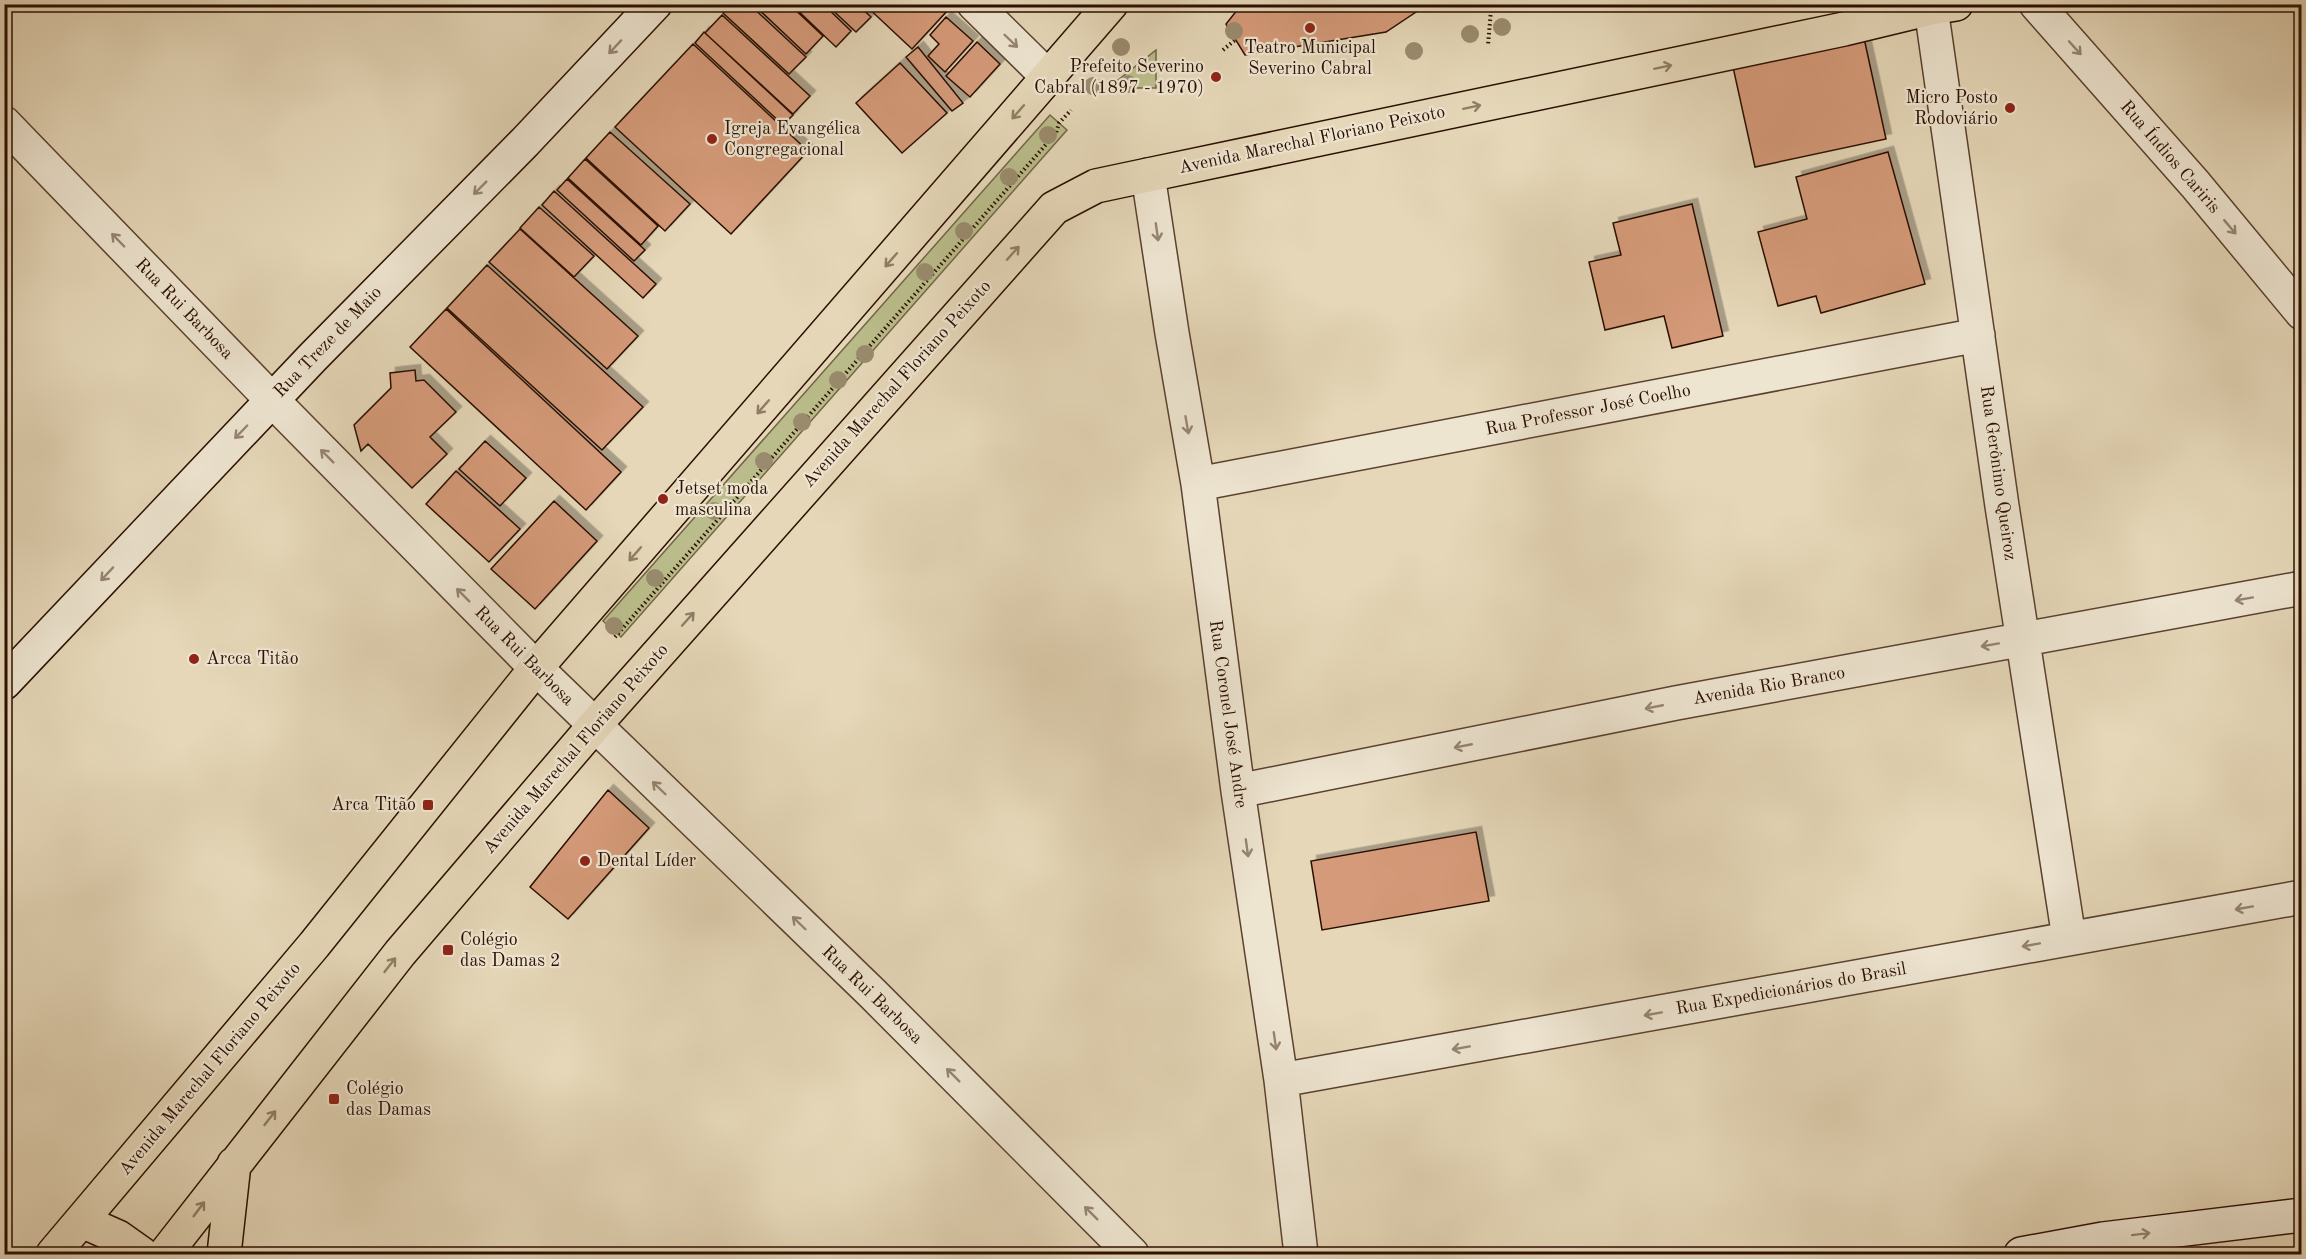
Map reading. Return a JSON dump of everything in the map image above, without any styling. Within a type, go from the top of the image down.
[{"type":"main road","name":"Avenida Marechal Floriano Peixoto","points":[[53,1254],[314,945],[536,668],[1112,4]]},
{"type":"main road","name":"Avenida Marechal Floriano Peixoto","points":[[165,1254],[400,953],[594,726],[1054,208],[1096,186],[1944,6]]},
{"type":"main road","points":[[224,1254],[234,1164]]},
{"type":"main road","points":[[82,1221],[118,1237],[142,1254]]},
{"type":"street","name":"Rua Treze de Maio","points":[[4,683],[272,400],[525,142],[655,4]]},
{"type":"street","points":[[974,4],[1049,78]]},
{"type":"street","name":"Rua Índios Cariris","points":[[2036,4],[2195,184],[2301,313]]},
{"type":"street","name":"Rua Gerônimo Queiroz","points":[[1944,6],[1978,334],[2069,938]]},
{"type":"street","name":"Rua Rui Barbosa","points":[[4,123],[536,668],[873,994],[1132,1254]]},
{"type":"street","name":"Rua Coronel José Andre","points":[[1148,175],[1198,484],[1238,791],[1281,1080],[1301,1254]]},
{"type":"street","name":"Rua Professor José Coelho","points":[[1198,484],[1978,334]]},
{"type":"street","name":"Avenida Rio Branco","points":[[1238,791],[1688,701],[2301,588]]},
{"type":"street","name":"Rua Expedicionários do Brasil","points":[[1281,1080],[2301,897]]},
{"type":"street","points":[[2021,1254],[2105,1246],[2301,1215]]},
{"type":"path","points":[[1485,4],[1491,10],[1488,45]]},
{"type":"path","points":[[1222,50],[1235,40]]},
{"type":"path","points":[[615,638],[1056,133],[1059,123],[1071,110]]},
{"type":"green space","points":[[1156,50],[1156,88],[1108,88]]},
{"type":"green space","points":[[1050,115],[1067,130],[621,637],[603,621]]},
{"type":"building","points":[[732,4],[749,4],[806,57],[789,74],[723,13]]},
{"type":"building","points":[[753,4],[789,4],[823,36],[806,54]]},
{"type":"building","points":[[791,4],[823,4],[851,31],[836,47]]},
{"type":"building","points":[[826,4],[857,4],[871,17],[856,32]]},
{"type":"building","points":[[864,4],[942,4],[948,10],[912,49]]},
{"type":"building","name":"Teatro Municipal Severino Cabral","points":[[1242,4],[1428,4],[1386,32],[1245,55],[1226,24]]},
{"type":"building","points":[[722,15],[810,96],[793,114],[705,33]]},
{"type":"building","points":[[946,17],[973,41],[945,72],[928,56],[939,44],[930,35]]},
{"type":"building","points":[[704,32],[793,115],[783,125],[695,43]]},
{"type":"building","points":[[1864,38],[1886,139],[1755,167],[1733,67]]},
{"type":"building","points":[[977,42],[1000,64],[970,97],[946,76]]},
{"type":"building","name":"Igreja Evangélica Congregacional","points":[[693,44],[808,151],[731,234],[615,127]]},
{"type":"building","points":[[918,47],[963,103],[952,111],[906,57]]},
{"type":"building","points":[[900,63],[947,113],[902,153],[856,103]]},
{"type":"building","points":[[610,132],[690,204],[665,231],[586,158]]},
{"type":"building","points":[[1888,152],[1925,284],[1821,313],[1816,296],[1778,306],[1758,232],[1807,219],[1796,177]]},
{"type":"building","points":[[585,159],[658,226],[641,245],[568,178]]},
{"type":"building","points":[[567,179],[645,250],[634,261],[557,190]]},
{"type":"building","points":[[554,191],[656,284],[643,298],[542,205]]},
{"type":"building","points":[[1692,204],[1723,336],[1672,348],[1664,316],[1605,330],[1589,262],[1621,255],[1613,223]]},
{"type":"building","points":[[539,207],[594,256],[574,277],[520,228]]},
{"type":"building","points":[[520,229],[638,336],[607,369],[489,262]]},
{"type":"building","points":[[487,265],[643,407],[602,450],[447,308]]},
{"type":"building","points":[[446,309],[621,472],[586,510],[410,347]]},
{"type":"building","points":[[415,370],[416,381],[424,380],[456,412],[430,437],[447,454],[412,488],[368,444],[361,451],[354,425],[391,388],[390,373]]},
{"type":"building","points":[[485,441],[526,478],[500,506],[459,469]]},
{"type":"building","points":[[456,471],[520,529],[489,562],[426,504]]},
{"type":"building","points":[[554,501],[597,541],[535,609],[491,569]]},
{"type":"building","name":"Dental Líder","points":[[608,790],[649,828],[568,919],[530,887]]},
{"type":"building","points":[[1476,832],[1489,901],[1322,930],[1311,861]]},
{"type":"place","name":"Teatro Municipal Severino Cabral","points":[[1310,28]]},
{"type":"place","name":"Prefeito Severino Cabral (1897 - 1970)","points":[[1216,77]]},
{"type":"place","name":"Micro Posto Rodoviário","points":[[2010,108]]},
{"type":"place","name":"Igreja Evangélica Congregacional","points":[[712,139]]},
{"type":"place","name":"Jetset moda masculina","points":[[663,499]]},
{"type":"place","name":"Arcca Titão","points":[[194,659]]},
{"type":"place","name":"Arca Titão","points":[[428,805]]},
{"type":"place","name":"Dental Líder","points":[[585,861]]},
{"type":"place","name":"Colégio das Damas 2","points":[[448,950]]},
{"type":"place","name":"Colégio das Damas","points":[[334,1099]]}]
